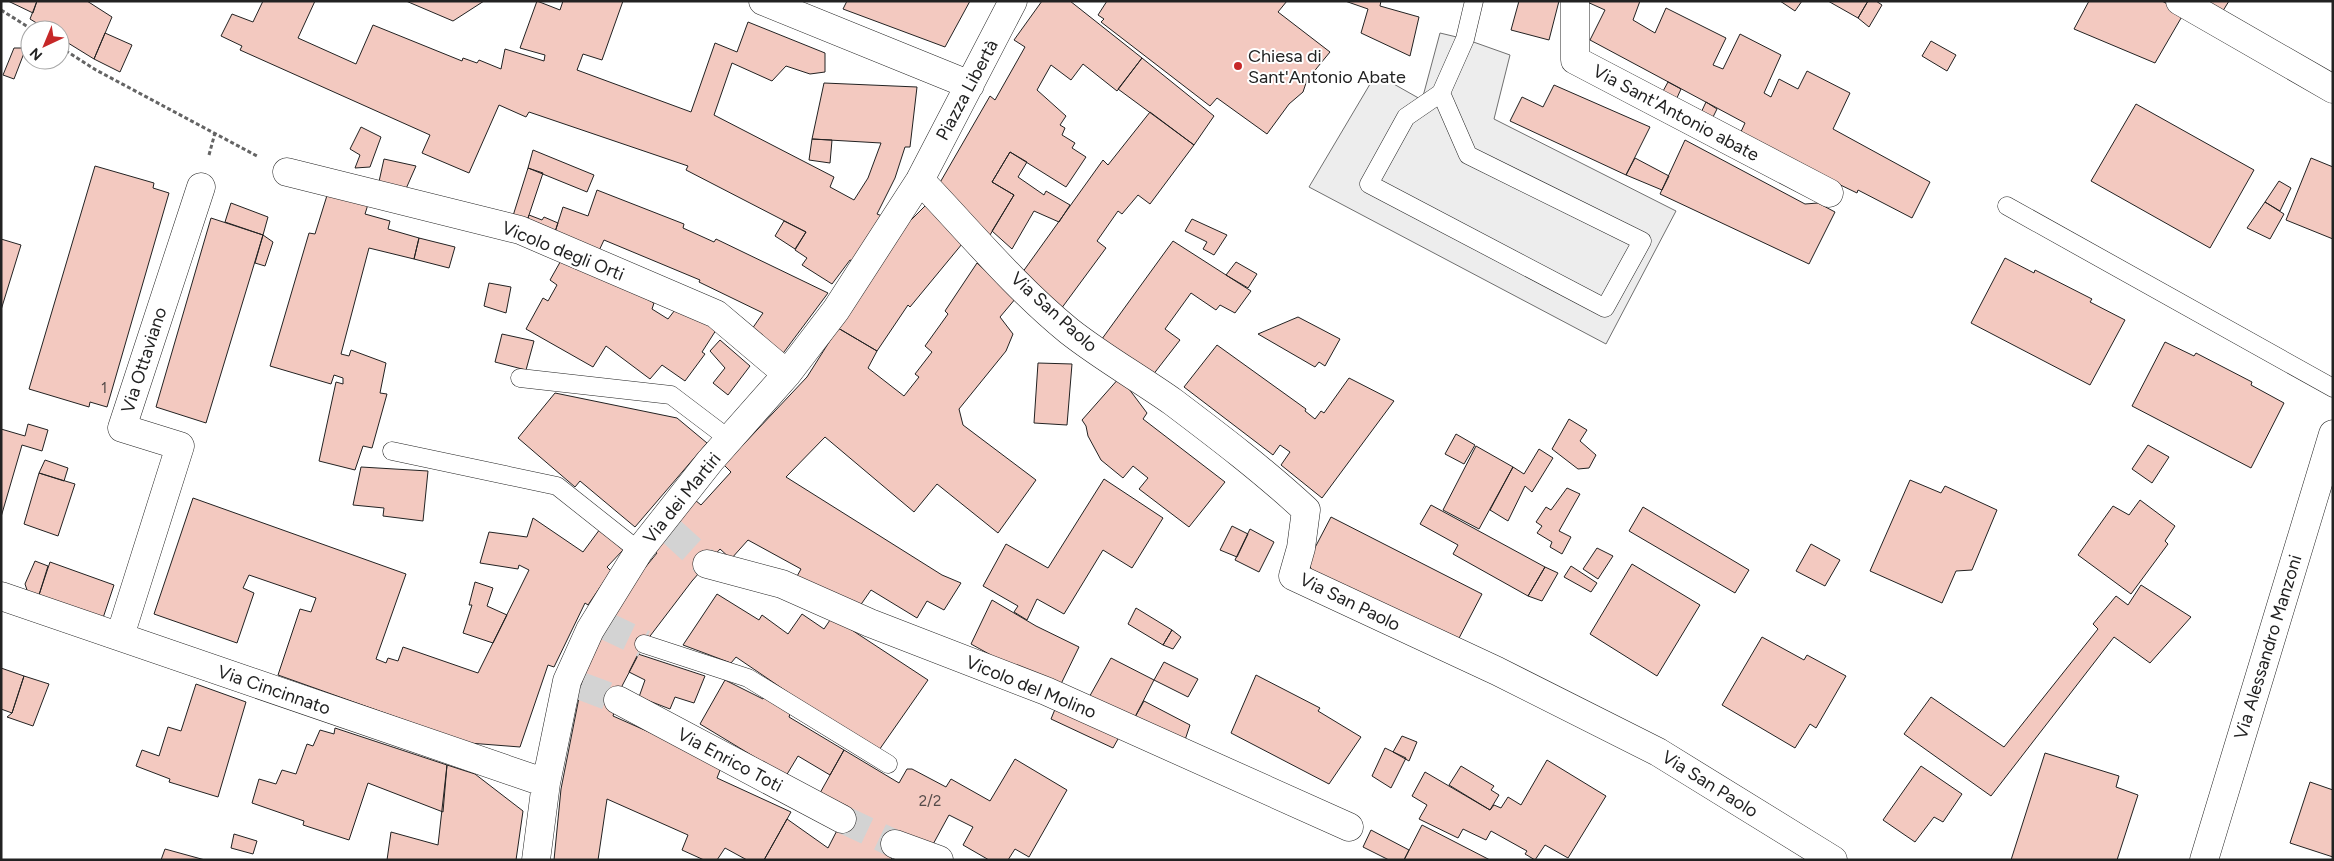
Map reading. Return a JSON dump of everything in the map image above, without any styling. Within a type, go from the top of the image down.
[{"type":"street","points":[[763,1],[970,85]]},
{"type":"street","name":"Piazza Libertà","points":[[920,180],[1013,1]]},
{"type":"street","name":"Via Sant'Antonio abate","points":[[1575,1],[1575,60],[1829,193]]},
{"type":"street","points":[[2180,1],[2333,89]]},
{"type":"street","name":"Vicolo degli Orti","points":[[286,172],[520,230],[716,314],[787,374]]},
{"type":"street","name":"Via dei Martiri","points":[[536,860],[546,783],[574,684],[600,623],[639,551],[667,527],[729,439],[787,374],[836,310],[920,180]]},
{"type":"street","name":"Via San Paolo","points":[[920,180],[1028,293],[1069,331],[1172,402],[1283,488],[1306,510],[1301,548],[1293,576],[1497,671],[1658,752],[1833,860]]},
{"type":"street","name":"Via Ottaviano","points":[[120,636],[180,446],[122,428],[201,187]]},
{"type":"street","name":"Via Alessandro Manzoni","points":[[2204,860],[2324,482],[2333,434]]},
{"type":"street","name":"Vicolo del Molino","points":[[707,564],[782,584],[870,623],[1046,691],[1349,827]]},
{"type":"street","name":"Via Cincinnato","points":[[1,596],[546,783]]},
{"type":"street","name":"Via Enrico Toti","points":[[618,700],[842,819]]},
{"type":"street","points":[[895,844],[939,860]]},
{"type":"lane","points":[[1441,93],[1468,155],[1642,241],[1605,308],[1368,184],[1406,117],[1441,93],[1465,39],[1474,1]]},
{"type":"lane","points":[[2007,206],[2333,388]]},
{"type":"lane","points":[[520,378],[671,395],[729,439]]},
{"type":"lane","points":[[392,451],[557,486],[639,551]]},
{"type":"lane","points":[[644,644],[748,678],[888,764]]},
{"type":"path","points":[[1,10],[20,22]]},
{"type":"path","points":[[70,53],[96,70],[286,172]]},
{"type":"shaded area","points":[[1440,33],[1465,39],[1510,55],[1494,119],[1676,211],[1606,344],[1309,187],[1376,74],[1422,100]]},
{"type":"building","points":[[8,1],[37,1],[33,13]]},
{"type":"building","points":[[37,1],[87,1],[112,17],[94,59],[70,44],[70,20],[30,19]]},
{"type":"building","points":[[263,1],[315,1],[298,38],[356,64],[373,25],[462,61],[463,58],[477,63],[479,60],[501,69],[505,49],[544,61],[545,55],[520,48],[537,1],[560,10],[563,1],[623,1],[602,60],[583,54],[577,70],[691,112],[715,43],[737,52],[748,22],[825,53],[825,72],[810,74],[786,66],[772,81],[732,63],[714,115],[834,177],[830,187],[854,200],[868,178],[881,143],[812,139],[824,83],[917,87],[910,147],[905,147],[895,178],[877,214],[882,216],[855,262],[850,260],[832,284],[802,265],[807,258],[795,250],[806,232],[686,170],[688,166],[529,112],[526,117],[499,105],[469,173],[422,153],[430,135],[240,50],[242,46],[221,36],[232,14],[253,22]]},
{"type":"building","points":[[406,1],[484,1],[453,21]]},
{"type":"building","points":[[847,1],[970,1],[945,47],[843,9]]},
{"type":"building","points":[[1042,1],[1070,1],[1142,58],[1117,91],[1083,64],[1071,80],[1051,65],[1037,90],[1066,116],[1060,125],[1065,128],[1062,135],[1075,143],[1072,148],[1086,157],[1066,187],[1010,152],[992,182],[1014,195],[990,235],[938,186],[990,96],[995,100],[1025,47],[1014,40]]},
{"type":"building","name":"Chiesa di Sant'Antonio Abate","points":[[1107,1],[1287,1],[1278,12],[1330,52],[1307,80],[1303,92],[1289,104],[1267,134],[1217,98],[1210,106],[1101,22],[1104,19],[1098,15]]},
{"type":"building","points":[[1345,1],[1381,1],[1380,6],[1419,17],[1410,56],[1361,33],[1368,9]]},
{"type":"building","points":[[1519,1],[1559,1],[1549,40],[1511,30]]},
{"type":"building","points":[[1585,1],[1640,1],[1633,20],[1655,33],[1666,8],[1726,38],[1713,65],[1723,69],[1740,34],[1781,55],[1764,93],[1771,97],[1779,79],[1798,89],[1807,71],[1850,93],[1833,129],[1930,182],[1912,218],[1858,190],[1857,193],[1739,136],[1745,123],[1590,40],[1605,10]]},
{"type":"building","points":[[1780,1],[1802,1],[1795,11]]},
{"type":"building","points":[[1828,1],[1868,1],[1858,18]]},
{"type":"building","points":[[1868,1],[1876,1],[1882,5],[1869,27],[1858,18]]},
{"type":"building","points":[[2089,1],[2162,1],[2184,13],[2155,63],[2074,29]]},
{"type":"building","points":[[2200,1],[2229,1],[2221,14]]},
{"type":"building","points":[[105,33],[132,45],[120,72],[94,59]]},
{"type":"building","points":[[1931,41],[1956,55],[1947,71],[1922,56]]},
{"type":"building","points":[[14,48],[20,48],[20,64],[14,79],[3,75]]},
{"type":"building","points":[[1142,58],[1214,116],[1194,145],[1118,89]]},
{"type":"building","points":[[1668,82],[1681,89],[1676,100],[1662,93]]},
{"type":"building","points":[[1554,85],[1650,127],[1626,175],[1510,121],[1522,97],[1543,107]]},
{"type":"building","points":[[1706,102],[1717,109],[1710,123],[1699,117]]},
{"type":"building","points":[[2136,104],[2254,170],[2210,248],[2091,181]]},
{"type":"building","points":[[1150,112],[1194,145],[1150,204],[1138,195],[1122,214],[1118,211],[1097,241],[1106,248],[1061,309],[1022,273],[1103,160],[1108,165]]},
{"type":"building","points":[[361,127],[381,137],[370,167],[355,168],[360,155],[350,149]]},
{"type":"building","points":[[812,139],[832,140],[830,163],[809,160]]},
{"type":"building","points":[[1685,140],[1805,204],[1818,203],[1835,212],[1809,264],[1660,194]]},
{"type":"building","points":[[533,150],[594,175],[587,192],[528,168]]},
{"type":"building","points":[[1010,152],[1027,162],[1018,177],[1044,195],[1046,191],[1070,205],[1059,222],[1034,211],[1012,249],[992,231],[1014,195],[992,182]]},
{"type":"building","points":[[1635,158],[1669,176],[1662,190],[1626,175]]},
{"type":"building","points":[[2311,158],[2333,167],[2333,239],[2286,220]]},
{"type":"building","points":[[384,159],[416,166],[405,191],[378,186]]},
{"type":"building","points":[[95,166],[154,183],[153,188],[169,193],[107,407],[90,402],[89,407],[29,389]]},
{"type":"building","points":[[528,168],[543,173],[526,224],[512,219]]},
{"type":"building","points":[[2279,181],[2291,188],[2280,211],[2265,202]]},
{"type":"building","points":[[329,189],[370,198],[365,214],[390,221],[388,229],[419,238],[414,259],[369,248],[341,354],[349,356],[351,350],[386,363],[380,393],[387,394],[372,448],[363,446],[355,470],[319,461],[336,382],[343,384],[343,378],[334,375],[331,384],[270,366],[309,233],[315,234]]},
{"type":"building","points":[[597,190],[684,224],[683,228],[714,242],[716,239],[828,293],[778,360],[752,329],[763,313],[699,282],[700,280],[604,240],[596,257],[553,238],[563,207],[588,216]]},
{"type":"building","points":[[2265,202],[2284,214],[2270,239],[2247,228]]},
{"type":"building","points":[[231,203],[268,217],[263,235],[225,222]]},
{"type":"building","points":[[926,205],[962,244],[910,307],[908,305],[877,351],[838,328],[894,237]]},
{"type":"building","points":[[529,215],[542,220],[544,217],[558,223],[553,238],[526,224]]},
{"type":"building","points":[[211,218],[263,235],[206,423],[156,407]]},
{"type":"building","points":[[1192,219],[1227,235],[1214,255],[1203,249],[1207,242],[1185,231]]},
{"type":"building","points":[[784,221],[806,232],[795,249],[775,236]]},
{"type":"building","points":[[263,235],[273,242],[265,266],[255,263]]},
{"type":"building","points":[[419,238],[455,247],[449,268],[414,259]]},
{"type":"building","points":[[1,239],[21,245],[1,310]]},
{"type":"building","points":[[1173,241],[1251,291],[1235,313],[1220,305],[1216,310],[1191,293],[1165,329],[1180,340],[1149,380],[1099,343]]},
{"type":"building","points":[[563,257],[595,271],[654,303],[652,309],[668,319],[678,306],[718,327],[702,352],[705,354],[685,381],[662,365],[650,379],[606,346],[593,367],[526,329],[543,298],[548,301],[557,285],[550,280]]},
{"type":"building","points":[[2005,258],[2034,273],[2035,270],[2092,299],[2090,302],[2125,320],[2090,385],[1971,323]]},
{"type":"building","points":[[1236,262],[1257,274],[1248,288],[1226,275]]},
{"type":"building","points":[[977,263],[1016,298],[1000,317],[1013,334],[1006,351],[959,409],[963,425],[1036,480],[998,533],[937,484],[914,512],[825,437],[786,477],[942,575],[961,583],[944,610],[927,601],[917,618],[871,590],[855,613],[796,578],[801,569],[748,540],[731,559],[720,549],[692,581],[644,644],[622,686],[613,716],[694,752],[724,760],[717,778],[791,812],[764,860],[747,860],[725,848],[717,860],[704,860],[682,850],[688,835],[607,799],[598,860],[554,860],[561,789],[588,652],[639,575],[657,553],[655,552],[695,500],[701,505],[731,472],[724,465],[807,377],[838,328],[877,351],[868,368],[904,396],[919,377],[915,374],[932,352],[925,346],[948,314],[945,311]]},
{"type":"building","points":[[489,283],[511,287],[506,313],[484,306]]},
{"type":"building","points":[[1298,317],[1340,339],[1325,366],[1319,362],[1315,367],[1258,334]]},
{"type":"building","points":[[502,334],[534,341],[526,370],[495,362]]},
{"type":"building","points":[[720,340],[750,366],[728,395],[713,383],[725,368],[710,351]]},
{"type":"building","points":[[2165,342],[2194,356],[2196,353],[2252,382],[2251,385],[2284,403],[2251,468],[2132,406]]},
{"type":"building","points":[[1217,345],[1306,409],[1305,411],[1315,419],[1321,411],[1324,413],[1349,378],[1394,401],[1322,498],[1281,465],[1290,452],[1280,445],[1273,455],[1184,387]]},
{"type":"building","points":[[1038,363],[1072,364],[1067,425],[1034,423]]},
{"type":"building","points":[[1120,377],[1147,413],[1143,419],[1225,482],[1189,527],[1139,489],[1148,478],[1133,466],[1123,478],[1101,460],[1088,436],[1086,426],[1082,420]]},
{"type":"building","points":[[555,393],[677,418],[707,443],[635,527],[580,481],[575,487],[518,438]]},
{"type":"building","points":[[1569,419],[1587,430],[1580,441],[1596,455],[1589,468],[1578,469],[1552,449]]},
{"type":"building","points":[[28,424],[48,430],[42,451],[22,445],[1,517],[1,429],[25,436]]},
{"type":"building","points":[[1456,434],[1475,445],[1464,464],[1445,454]]},
{"type":"building","points":[[2148,445],[2169,457],[2152,483],[2132,469]]},
{"type":"building","points":[[1476,446],[1513,467],[1479,529],[1443,510]]},
{"type":"building","points":[[1539,449],[1553,458],[1532,492],[1525,486],[1508,521],[1490,510],[1513,467],[1524,474]]},
{"type":"building","points":[[45,460],[68,468],[64,481],[39,473]]},
{"type":"building","points":[[361,467],[428,471],[423,521],[383,516],[384,508],[353,505]]},
{"type":"building","points":[[39,473],[75,484],[58,536],[24,524]]},
{"type":"building","points":[[1104,479],[1163,518],[1132,568],[1103,550],[1064,614],[1037,599],[1027,620],[1014,612],[1018,606],[983,586],[1006,544],[1048,568]]},
{"type":"building","points":[[1910,480],[1941,493],[1945,486],[1997,510],[1972,570],[1956,571],[1942,603],[1870,571]]},
{"type":"building","points":[[1567,488],[1580,494],[1559,531],[1571,537],[1562,554],[1550,547],[1552,542],[1537,533],[1542,526],[1536,522],[1546,507],[1551,510]]},
{"type":"building","points":[[193,498],[406,574],[376,659],[386,663],[388,658],[398,661],[403,647],[478,673],[529,570],[519,565],[518,569],[480,563],[489,532],[527,537],[533,518],[583,552],[600,529],[623,550],[607,567],[611,571],[588,605],[585,603],[554,667],[548,665],[520,747],[469,743],[278,675],[300,609],[311,612],[316,598],[249,575],[243,588],[254,593],[237,643],[154,614]]},
{"type":"building","points":[[2140,500],[2175,526],[2165,541],[2168,544],[2131,594],[2078,555],[2113,506],[2129,515]]},
{"type":"building","points":[[1431,505],[1545,567],[1528,596],[1453,554],[1458,545],[1420,524]]},
{"type":"building","points":[[1643,507],[1749,570],[1735,593],[1629,531]]},
{"type":"building","points":[[1331,517],[1482,594],[1457,642],[1313,574],[1308,561]]},
{"type":"building","points":[[1232,526],[1248,534],[1237,557],[1220,550]]},
{"type":"building","points":[[1250,529],[1274,542],[1259,572],[1235,560]]},
{"type":"building","points":[[1811,544],[1840,560],[1825,586],[1796,571]]},
{"type":"building","points":[[1597,548],[1613,556],[1598,579],[1583,569]]},
{"type":"building","points":[[35,561],[48,566],[38,598],[28,593],[25,584]]},
{"type":"building","points":[[50,562],[114,585],[101,624],[37,601]]},
{"type":"building","points":[[1632,564],[1700,605],[1657,676],[1590,634]]},
{"type":"building","points":[[1571,566],[1597,583],[1591,592],[1564,577]]},
{"type":"building","points":[[1545,567],[1558,573],[1542,601],[1528,596]]},
{"type":"building","points":[[475,582],[493,588],[487,606],[507,615],[493,643],[463,633],[472,605],[469,605]]},
{"type":"building","points":[[2141,585],[2191,617],[2150,663],[2114,637],[1991,796],[1904,734],[1931,697],[2004,747],[2098,629],[2093,624],[2116,596],[2128,605]]},
{"type":"building","points":[[717,594],[759,620],[762,615],[788,634],[802,614],[824,629],[832,617],[928,680],[877,753],[736,657],[731,663],[683,645]]},
{"type":"building","points":[[992,600],[1036,626],[1079,647],[1059,688],[1007,664],[971,644]]},
{"type":"building","points":[[1136,608],[1172,630],[1163,645],[1128,624]]},
{"type":"building","points":[[1172,630],[1181,637],[1173,649],[1163,645]]},
{"type":"building","points":[[1762,637],[1804,660],[1807,655],[1846,676],[1816,728],[1810,724],[1795,748],[1722,705]]},
{"type":"building","points":[[638,654],[705,676],[694,703],[675,697],[670,709],[639,697],[645,680],[629,672]]},
{"type":"building","points":[[1111,658],[1154,680],[1135,717],[1087,701]]},
{"type":"building","points":[[1164,662],[1198,679],[1188,697],[1154,680]]},
{"type":"building","points":[[1,668],[24,676],[12,713],[1,709]]},
{"type":"building","points":[[1256,675],[1320,708],[1318,711],[1361,737],[1329,784],[1231,733]]},
{"type":"building","points":[[24,676],[49,684],[33,726],[7,717],[12,713]]},
{"type":"building","points":[[725,680],[763,699],[765,696],[791,711],[789,717],[844,750],[830,775],[798,756],[786,776],[700,724]]},
{"type":"building","points":[[196,684],[246,702],[218,797],[169,782],[170,779],[136,766],[142,750],[159,756],[168,727],[181,731]]},
{"type":"building","points":[[1144,701],[1190,725],[1185,740],[1135,717]]},
{"type":"building","points":[[1058,702],[1123,730],[1113,748],[1051,719]]},
{"type":"building","points":[[335,728],[447,765],[443,812],[368,783],[349,840],[303,825],[304,821],[252,803],[259,779],[276,784],[282,770],[296,774],[307,744],[313,746],[320,730],[334,734]]},
{"type":"building","points":[[1402,736],[1417,742],[1409,761],[1393,752]]},
{"type":"building","points":[[1385,748],[1406,758],[1391,788],[1372,776]]},
{"type":"building","points":[[844,750],[899,783],[907,769],[912,769],[946,787],[951,779],[990,801],[1015,759],[1067,790],[1029,857],[1015,849],[1008,860],[989,860],[963,845],[973,827],[949,815],[931,848],[894,853],[891,860],[764,860],[787,819],[828,848],[849,807],[820,793]]},
{"type":"building","points":[[2045,753],[2119,776],[2116,787],[2138,795],[2117,860],[2011,860]]},
{"type":"building","points":[[1547,760],[1606,796],[1568,858],[1545,845],[1535,860],[1525,854],[1527,851],[1491,831],[1486,840],[1463,829],[1458,838],[1419,819],[1427,805],[1412,796],[1425,772],[1490,810],[1494,805],[1501,808],[1508,797],[1521,805]]},
{"type":"building","points":[[447,765],[475,774],[523,811],[516,860],[387,860],[391,832],[438,845]]},
{"type":"building","points":[[1461,766],[1494,786],[1491,790],[1499,795],[1490,810],[1449,785]]},
{"type":"building","points":[[1921,766],[1962,794],[1943,822],[1934,817],[1915,842],[1883,820]]},
{"type":"building","points":[[2310,782],[2333,790],[2333,857],[2290,843]]},
{"type":"building","points":[[1422,825],[1490,860],[1404,860]]},
{"type":"building","points":[[1371,830],[1409,850],[1404,860],[1389,860],[1363,847]]},
{"type":"building","points":[[234,834],[257,841],[253,854],[231,848]]},
{"type":"building","points":[[165,849],[205,860],[161,860]]},
{"type":"tunnel","points":[[671,531],[707,564]]},
{"type":"tunnel","points":[[604,625],[644,644]]},
{"type":"tunnel","points":[[581,686],[618,700]]},
{"type":"tunnel","points":[[842,819],[895,844]]},
{"type":"place","name":"Chiesa di Sant'Antonio Abate","points":[[1238,66]]}]
